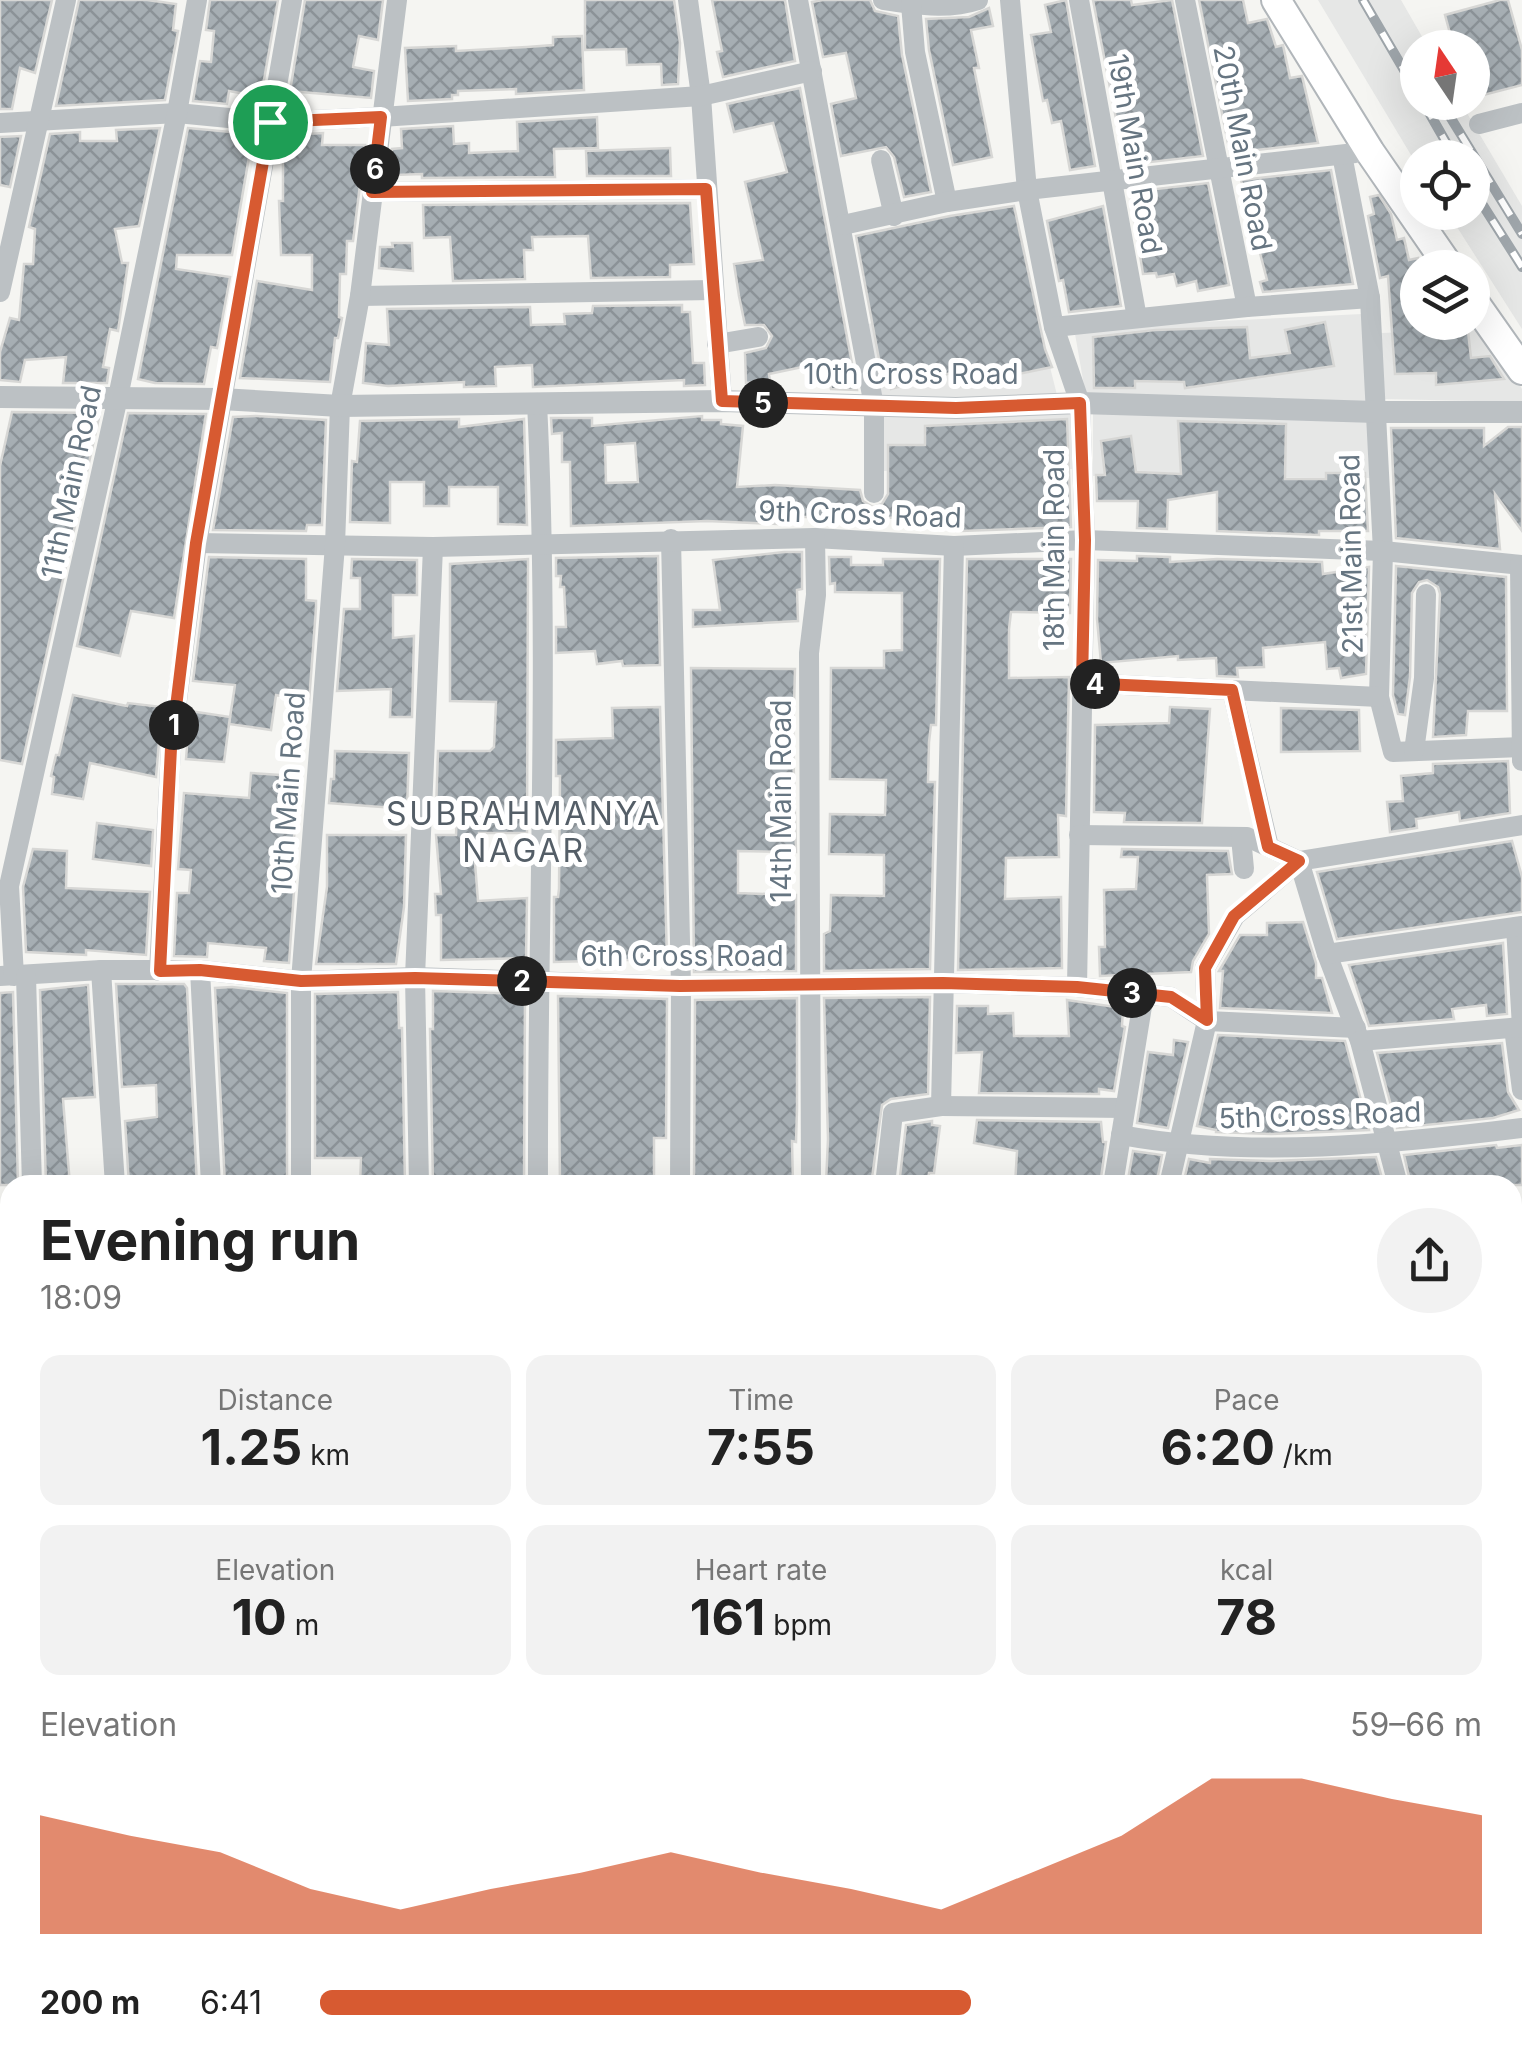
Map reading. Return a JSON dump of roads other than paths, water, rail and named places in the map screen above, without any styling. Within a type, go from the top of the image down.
[{"type":"main road","points":[[1276,0],[1356,153],[1435,250]]},
{"type":"main road","points":[[1490,325],[1522,370]]},
{"type":"street","points":[[0,292],[66,0]]},
{"type":"street","name":"11th Main Road","points":[[31,1175],[9,886],[118,397],[178,112],[197,0]]},
{"type":"street","points":[[160,971],[171,748],[196,543],[292,0]]},
{"type":"street","name":"10th Main Road","points":[[301,1175],[301,981],[335,546],[340,406],[360,296],[398,0]]},
{"type":"street","points":[[688,0],[701,96],[722,401]]},
{"type":"street","points":[[798,0],[874,406],[874,494]]},
{"type":"street","points":[[883,0],[963,5],[978,0]]},
{"type":"street","name":"18th Main Road","points":[[1010,0],[1027,190],[1054,328],[1080,403],[1085,540],[1077,987]]},
{"type":"street","name":"19th Main Road","points":[[1079,0],[1137,318]]},
{"type":"street","name":"20th Main Road","points":[[1186,0],[1248,307]]},
{"type":"street","points":[[910,4],[947,202]]},
{"type":"street","points":[[0,123],[178,112],[270,122],[381,117],[701,96],[812,72]]},
{"type":"street","points":[[1479,124],[1522,112]]},
{"type":"street","points":[[842,225],[947,202],[1027,190],[1356,153],[1376,412]]},
{"type":"street","points":[[881,160],[894,216]]},
{"type":"street","points":[[372,192],[706,189]]},
{"type":"street","points":[[360,296],[712,290]]},
{"type":"street","points":[[1054,328],[1370,298]]},
{"type":"street","points":[[717,344],[758,337]]},
{"type":"street","name":"10th Cross Road","points":[[0,397],[221,399],[340,406],[722,401],[956,408],[1080,403],[1522,412]]},
{"type":"street","points":[[538,403],[544,543],[538,1175]]},
{"type":"street","name":"21st Main Road","points":[[1376,412],[1383,551],[1379,696],[1393,752],[1414,750]]},
{"type":"street","name":"9th Cross Road","points":[[196,543],[432,547],[814,538],[954,546],[1085,540],[1383,551],[1521,565]]},
{"type":"street","name":"14th Main Road","points":[[811,1175],[809,653],[816,594],[814,538]]},
{"type":"street","points":[[671,539],[680,1175]]},
{"type":"street","points":[[941,1106],[954,546]]},
{"type":"street","points":[[420,1175],[415,978],[432,547]]},
{"type":"street","points":[[1521,565],[1522,762]]},
{"type":"street","points":[[1426,594],[1424,678],[1414,750],[1522,747]]},
{"type":"street","points":[[1082,683],[1379,696]]},
{"type":"street","points":[[1232,690],[1268,847]]},
{"type":"street","points":[[1171,1175],[1207,1020],[1205,968],[1234,916],[1299,861],[1522,825]]},
{"type":"street","points":[[1079,835],[1242,837],[1299,861],[1327,954],[1358,1034],[1395,1175]]},
{"type":"street","points":[[1242,837],[1244,869]]},
{"type":"street","points":[[1327,954],[1519,927],[1522,1090]]},
{"type":"street","points":[[101,970],[114,1175]]},
{"type":"street","name":"6th Cross Road","points":[[13,976],[101,970],[200,970],[301,981],[415,978],[680,986],[943,983],[1077,987],[1171,997],[1207,1020],[1358,1034],[1519,1028]]},
{"type":"street","points":[[200,970],[210,1175]]},
{"type":"street","points":[[1115,1175],[1144,994]]},
{"type":"street","points":[[886,1175],[893,1113],[941,1106],[1124,1108]]},
{"type":"street","name":"5th Cross Road","points":[[1121,1136],[1177,1146],[1387,1145],[1522,1128]]},
{"type":"railway","points":[[1363,0],[1400,63]]},
{"type":"railway","points":[[1433,120],[1445,140]]},
{"type":"railway","points":[[1452,120],[1522,234]]},
{"type":"railway","points":[[1490,216],[1522,267]]},
{"type":"district","name":"SUBRAHMANYA NAGAR","points":[[524,832]]}]
